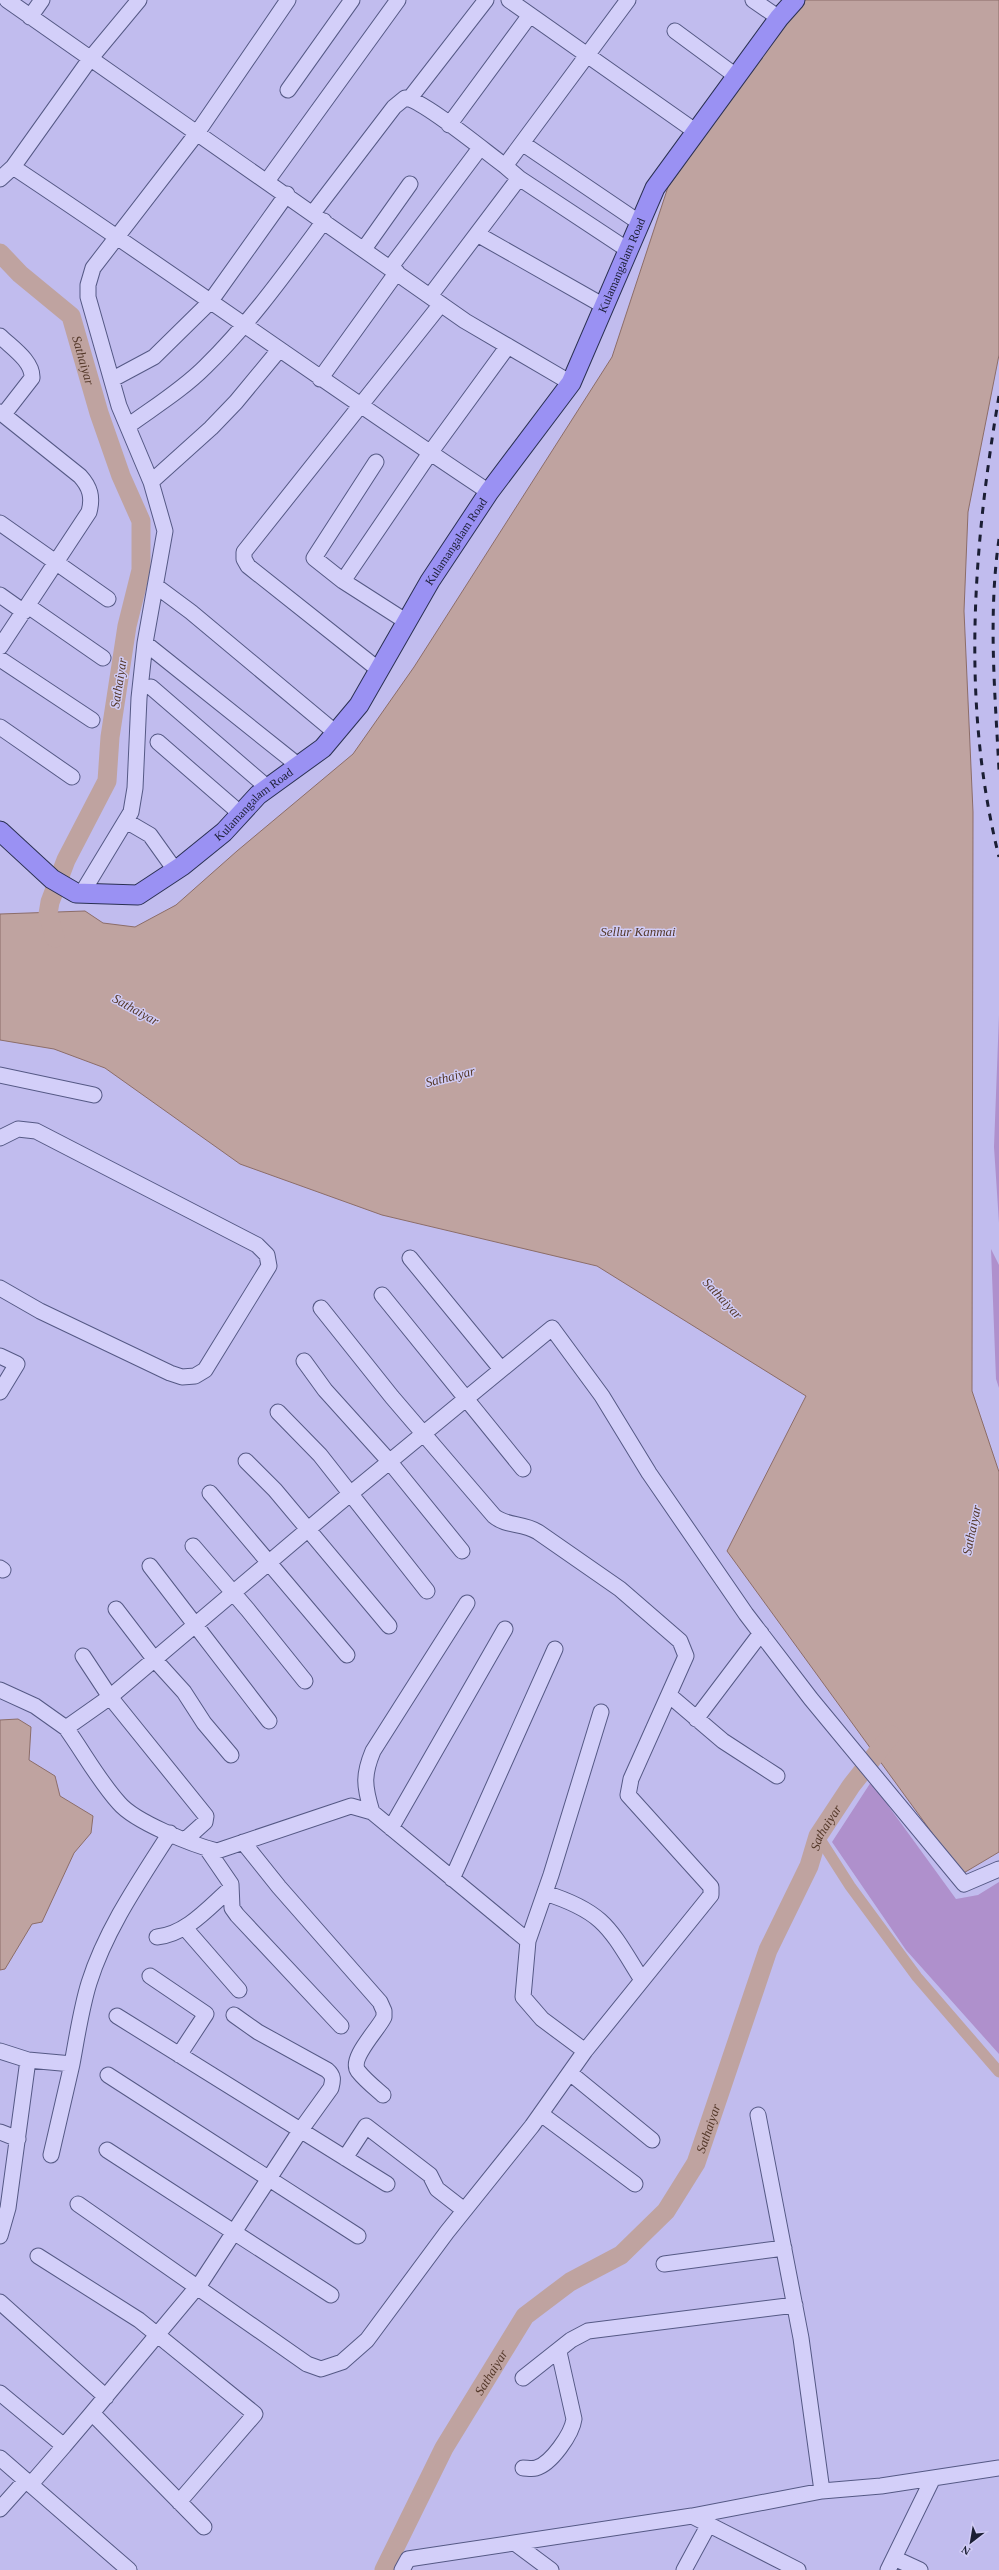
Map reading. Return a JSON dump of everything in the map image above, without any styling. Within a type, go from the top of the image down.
[{"type":"main road","name":"Kulamangalam Road","points":[[0,831],[52,879],[79,893],[138,895],[175,870],[224,832],[268,788],[323,748],[359,705],[430,581],[488,492],[571,382],[655,188],[695,131],[779,18],[795,0]]},
{"type":"street","points":[[7,0],[90,59],[287,194],[435,300],[508,346],[571,382]]},
{"type":"street","points":[[30,17],[42,0]]},
{"type":"street","points":[[0,179],[13,167],[90,59],[140,0]]},
{"type":"street","points":[[79,893],[131,812],[136,788],[139,698],[145,643],[165,531],[151,482],[119,406],[113,379],[88,297],[88,284],[93,268],[197,133],[288,0]]},
{"type":"street","points":[[288,90],[352,0]]},
{"type":"street","points":[[267,181],[398,0]]},
{"type":"street","points":[[410,98],[486,0]]},
{"type":"street","points":[[509,0],[695,131]]},
{"type":"street","points":[[505,166],[628,0]]},
{"type":"street","points":[[753,0],[779,18]]},
{"type":"street","points":[[448,125],[530,15]]},
{"type":"street","points":[[674,31],[736,76]]},
{"type":"street","points":[[128,426],[178,391],[205,367],[244,326],[394,107],[405,98],[410,98],[505,166],[519,178],[628,250]]},
{"type":"street","points":[[522,143],[640,223]]},
{"type":"street","points":[[320,379],[393,270],[480,148]]},
{"type":"street","points":[[13,167],[118,236],[359,406],[488,492]]},
{"type":"street","points":[[379,670],[248,566],[244,559],[244,552],[249,543],[359,406],[435,300],[477,234],[519,178]]},
{"type":"street","points":[[364,249],[410,184]]},
{"type":"street","points":[[113,379],[154,357],[210,302],[287,194]]},
{"type":"street","points":[[477,234],[604,306]]},
{"type":"street","points":[[0,336],[28,362],[33,370],[32,378],[2,413],[87,484],[92,499],[90,512],[0,647]]},
{"type":"street","points":[[343,581],[430,453],[508,346]]},
{"type":"street","points":[[151,482],[211,428],[236,402],[279,350]]},
{"type":"street","points":[[376,462],[314,554],[317,562],[343,581],[407,622]]},
{"type":"street","points":[[0,523],[108,599]]},
{"type":"street","points":[[156,586],[191,612],[336,733]]},
{"type":"street","points":[[0,595],[26,609],[103,658]]},
{"type":"street","points":[[145,643],[299,766]]},
{"type":"street","points":[[0,659],[92,720]]},
{"type":"street","points":[[151,687],[268,788]]},
{"type":"street","points":[[0,726],[72,778]]},
{"type":"street","points":[[158,742],[241,814]]},
{"type":"street","points":[[126,821],[150,835],[175,870]]},
{"type":"street","points":[[0,1075],[94,1095]]},
{"type":"street","points":[[0,1138],[18,1129],[36,1131],[257,1245],[267,1255],[269,1266],[205,1370],[195,1376],[182,1377],[156,1368],[40,1311],[0,1288]]},
{"type":"street","points":[[410,1258],[501,1369]]},
{"type":"street","points":[[382,1295],[523,1469]]},
{"type":"street","points":[[78,2204],[198,2286],[306,2364],[322,2369],[342,2362],[367,2340],[464,2210],[540,2114],[585,2052],[712,1891],[628,1795],[631,1779],[686,1656],[680,1640],[620,1589],[552,1541],[527,1525],[506,1522],[423,1433],[321,1308]]},
{"type":"street","points":[[66,1728],[110,1697],[155,1660],[349,1494],[552,1328],[602,1396],[649,1473],[761,1633],[810,1699],[867,1765],[912,1823],[964,1884],[999,1869]]},
{"type":"street","points":[[0,1356],[17,1364],[0,1392]]},
{"type":"street","points":[[304,1361],[330,1395],[389,1461],[462,1551]]},
{"type":"street","points":[[278,1412],[320,1455],[349,1494],[427,1591]]},
{"type":"street","points":[[246,1461],[275,1490],[389,1626]]},
{"type":"street","points":[[210,1492],[270,1562],[346,1655]]},
{"type":"street","points":[[193,1546],[234,1593],[305,1681]]},
{"type":"street","points":[[150,1566],[194,1626],[270,1721]]},
{"type":"street","points":[[372,1812],[365,1787],[365,1770],[373,1751],[467,1602]]},
{"type":"street","points":[[116,1609],[155,1660],[184,1692],[204,1723],[231,1755]]},
{"type":"street","points":[[391,1828],[505,1628]]},
{"type":"street","points":[[696,1719],[761,1633]]},
{"type":"street","points":[[452,1879],[555,1649]]},
{"type":"street","points":[[83,1656],[110,1697],[206,1816],[205,1822],[185,1840]]},
{"type":"street","points":[[0,1690],[36,1706],[66,1728],[119,1804],[143,1820],[170,1833],[207,1849],[217,1851],[351,1806],[372,1812],[528,1941]]},
{"type":"street","points":[[669,1696],[723,1741],[776,1776]]},
{"type":"street","points":[[585,2052],[542,2019],[524,1997],[528,1941],[545,1893],[601,1712]]},
{"type":"street","points":[[51,2155],[89,1984],[101,1953],[126,1904],[170,1833]]},
{"type":"street","points":[[243,1842],[279,1887],[380,2002],[384,2011],[384,2017],[357,2056],[355,2065],[358,2070],[383,2095]]},
{"type":"street","points":[[207,1849],[226,1875],[231,1888],[232,1908],[237,1915],[341,2026]]},
{"type":"street","points":[[157,1937],[170,1936],[184,1928],[231,1888]]},
{"type":"street","points":[[545,1893],[570,1901],[595,1915],[611,1930],[642,1980]]},
{"type":"street","points":[[184,1928],[239,1990]]},
{"type":"street","points":[[150,1976],[206,2014],[179,2055]]},
{"type":"street","points":[[0,2509],[64,2446],[158,2336],[198,2286],[300,2131],[331,2088],[334,2080],[332,2074],[258,2032],[234,2015]]},
{"type":"street","points":[[117,2016],[387,2184]]},
{"type":"street","points":[[0,2051],[28,2060],[72,2064]]},
{"type":"street","points":[[0,2236],[8,2208],[28,2060]]},
{"type":"street","points":[[570,2073],[652,2140]]},
{"type":"street","points":[[108,2075],[358,2236]]},
{"type":"street","points":[[540,2114],[635,2184]]},
{"type":"street","points":[[758,2115],[795,2305],[822,2491]]},
{"type":"street","points":[[345,2158],[366,2126],[430,2174],[437,2189],[464,2210]]},
{"type":"street","points":[[0,2132],[18,2140]]},
{"type":"street","points":[[107,2150],[331,2295]]},
{"type":"street","points":[[664,2264],[784,2248]]},
{"type":"street","points":[[38,2256],[139,2320],[255,2414],[179,2502]]},
{"type":"street","points":[[0,2302],[106,2397]]},
{"type":"street","points":[[524,2378],[559,2352],[578,2335],[588,2331],[795,2305]]},
{"type":"street","points":[[523,2468],[536,2468],[544,2464],[573,2428],[574,2420],[559,2352]]},
{"type":"street","points":[[0,2393],[64,2446]]},
{"type":"street","points":[[92,2413],[204,2527]]},
{"type":"street","points":[[0,2458],[129,2570]]},
{"type":"street","points":[[402,2570],[408,2559],[516,2544],[692,2516],[822,2491],[881,2486],[999,2468]]},
{"type":"street","points":[[920,2570],[891,2564],[933,2478]]},
{"type":"street","points":[[692,2516],[798,2570]]},
{"type":"street","points":[[684,2570],[709,2524]]},
{"type":"street","points":[[516,2544],[551,2570]]},
{"type":"shaded area","points":[[999,1015],[999,1223],[994,1147]]},
{"type":"shaded area","points":[[991,1249],[999,1265],[999,1388],[996,1379]]},
{"type":"shaded area","points":[[871,1782],[956,1899],[978,1895],[999,1882],[999,2054],[906,1950],[832,1842]]},
{"type":"water","name":"Sellur Kanmai","points":[[805,0],[999,0],[999,355],[968,512],[964,611],[973,812],[972,1391],[999,1472],[999,1852],[962,1874],[727,1551],[806,1396],[597,1266],[382,1215],[240,1164],[105,1068],[54,1049],[0,1040],[0,914],[85,911],[103,923],[135,927],[176,905],[237,851],[353,754],[414,667],[612,357],[668,187],[784,24]]},
{"type":"water","points":[[18,1719],[31,1727],[29,1760],[55,1776],[60,1796],[93,1816],[91,1833],[74,1853],[42,1922],[32,1924],[5,1969],[0,1970],[0,1720]]},
{"type":"waterway","name":"Sathaiyar","points":[[0,253],[20,274],[71,316],[99,413],[121,476],[141,521],[141,570],[127,626],[110,737],[107,781],[66,860],[50,902],[48,914],[55,938]]},
{"type":"waterway","name":"Sathaiyar","points":[[384,2570],[444,2448],[525,2316],[570,2282],[621,2255],[666,2211],[696,2163],[768,1950],[809,1866],[818,1836],[851,1786],[891,1735]]},
{"type":"waterway","points":[[818,1836],[850,1886],[917,1977],[999,2072]]},
{"type":"railway","points":[[999,396],[983,511],[975,626],[975,684],[979,742],[987,800],[999,857]]},
{"type":"railway","points":[[999,539],[993,625],[994,683],[999,770]]}]
